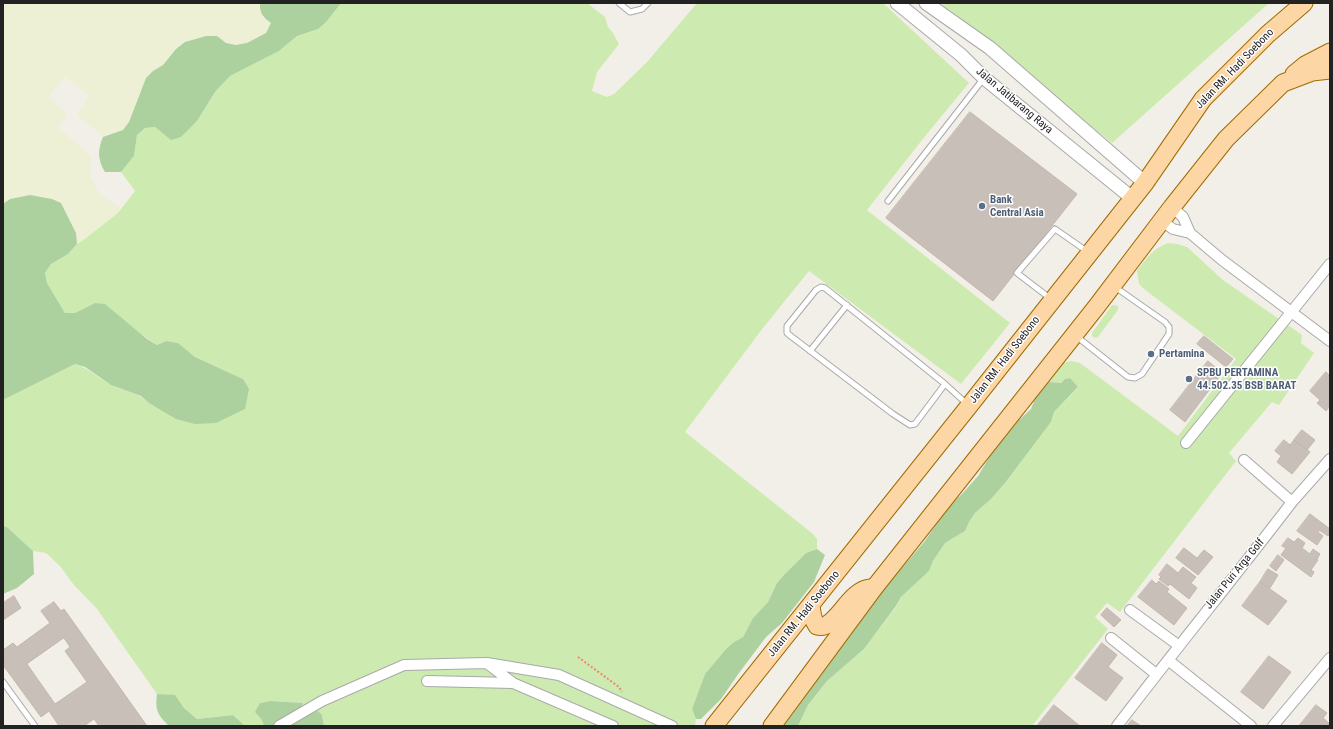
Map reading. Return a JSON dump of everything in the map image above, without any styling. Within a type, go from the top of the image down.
[{"type":"main road","name":"Jalan RM. Hadi Soebono","points":[[714,726],[1145,182],[1203,99],[1268,34],[1304,3]]},
{"type":"main road","points":[[772,726],[874,588],[1074,335],[1226,139],[1283,83],[1305,65],[1330,52]]},
{"type":"main road","points":[[1283,83],[1312,72],[1330,70]]},
{"type":"main road","points":[[811,605],[812,618],[814,622],[817,626],[824,627],[828,625],[848,601],[867,588],[874,588]]},
{"type":"street","name":"Jalan Jatibarang Raya","points":[[898,3],[961,55],[984,78],[1132,198]]},
{"type":"street","points":[[926,3],[990,48],[1145,182]]},
{"type":"street","points":[[961,55],[972,36]]},
{"type":"street","points":[[1172,207],[1183,217],[1190,233],[1222,260],[1330,341]]},
{"type":"street","points":[[1162,221],[1173,229],[1190,233]]},
{"type":"street","points":[[1186,443],[1330,264]]},
{"type":"street","name":"Jalan Puri Arga Golf","points":[[1117,726],[1178,645],[1292,502],[1330,459]]},
{"type":"street","points":[[1244,460],[1292,502]]},
{"type":"street","points":[[1130,610],[1178,645]]},
{"type":"street","points":[[1111,638],[1156,674]]},
{"type":"street","points":[[1273,726],[1330,658]]},
{"type":"street","points":[[1168,660],[1251,726]]},
{"type":"street","points":[[487,663],[513,683],[613,726]]},
{"type":"street","points":[[279,726],[322,701],[404,665],[487,663],[559,675],[672,726]]},
{"type":"street","points":[[427,681],[513,683]]},
{"type":"lane","points":[[619,3],[630,12],[642,9],[648,3]]},
{"type":"lane","points":[[888,202],[984,78]]},
{"type":"lane","points":[[1052,300],[1017,273],[1056,229],[1089,252]]},
{"type":"lane","points":[[1074,335],[1128,376],[1135,378],[1142,374],[1169,334],[1169,328],[1165,322],[1113,285]]},
{"type":"lane","points":[[945,384],[915,424],[910,425],[893,414],[787,333],[787,326],[816,290],[821,287],[825,288],[945,384],[969,406]]},
{"type":"lane","points":[[810,351],[847,305]]},
{"type":"lane","points":[[3,682],[35,726]]},
{"type":"green space","points":[[3,3],[260,3],[259,8],[271,23],[267,33],[247,43],[236,45],[226,43],[217,36],[206,36],[185,42],[176,49],[163,65],[153,71],[146,78],[129,122],[123,130],[103,137],[77,115],[89,96],[65,76],[49,97],[67,114],[59,128],[91,156],[90,176],[98,191],[104,197],[122,208],[118,213],[77,244],[76,233],[10,199],[3,204]]},
{"type":"green space","points":[[260,3],[341,3],[326,22],[318,29],[297,36],[279,51],[230,76],[215,92],[197,121],[181,137],[171,140],[155,127],[145,128],[137,135],[134,156],[121,172],[105,172],[99,155],[103,137],[123,130],[129,122],[146,78],[153,71],[163,65],[176,49],[185,42],[206,36],[217,36],[226,43],[236,45],[247,43],[266,33],[271,23],[262,15]]},
{"type":"green space","points":[[341,3],[587,3],[605,17],[608,27],[619,44],[597,72],[592,91],[607,97],[614,94],[647,62],[697,3],[883,3],[969,83],[867,210],[1010,323],[961,384],[809,271],[763,328],[685,432],[813,534],[817,539],[817,549],[806,553],[777,583],[768,602],[753,618],[743,637],[726,649],[705,674],[692,709],[696,719],[695,726],[324,726],[322,715],[303,717],[299,713],[303,703],[271,701],[260,703],[264,726],[245,726],[233,715],[197,719],[184,708],[175,696],[157,694],[97,609],[74,585],[60,566],[46,553],[33,551],[7,527],[3,526],[3,400],[75,364],[115,387],[135,394],[149,403],[243,379],[195,357],[178,343],[166,341],[157,345],[95,303],[75,313],[65,313],[47,283],[45,273],[51,264],[68,254],[77,244],[118,213],[135,191],[121,172],[134,156],[137,135],[145,128],[155,127],[171,139],[197,121],[215,92],[230,76],[279,51],[297,36],[318,29]]},
{"type":"green space","points":[[940,3],[1269,3],[1112,143]]},
{"type":"green space","points":[[30,195],[52,199],[61,203],[76,233],[77,244],[68,254],[51,264],[45,273],[47,283],[65,313],[75,313],[95,303],[105,304],[147,339],[157,345],[166,341],[178,343],[195,357],[243,379],[249,389],[245,409],[216,423],[195,424],[176,419],[149,403],[141,396],[111,385],[85,367],[75,364],[3,400],[3,204],[10,199]]},
{"type":"green space","points":[[1168,243],[1187,247],[1223,280],[1302,335],[1301,343],[1314,353],[1279,405],[1272,402],[1229,453],[1236,461],[1120,612],[1107,603],[1095,617],[1108,629],[1032,726],[798,726],[808,705],[827,681],[864,649],[896,607],[901,597],[929,571],[933,561],[945,543],[965,531],[975,513],[991,499],[1005,483],[1051,422],[1054,412],[1078,388],[1070,378],[1065,379],[1061,383],[1049,382],[1063,363],[1071,361],[1080,363],[1178,436],[1236,359],[1139,284],[1137,271],[1154,251],[1162,245]]},
{"type":"green space","points":[[1112,305],[1118,306],[1118,310],[1098,337],[1095,338],[1092,336],[1092,333]]},
{"type":"green space","points":[[1070,378],[1078,387],[1054,412],[1051,422],[1005,483],[991,499],[975,513],[965,531],[945,543],[933,561],[929,571],[901,597],[864,649],[827,681],[808,705],[798,726],[778,726],[889,583],[924,542],[950,505],[978,476],[990,456],[1018,421],[1031,409],[1035,399],[1049,382],[1061,383],[1065,379]]},
{"type":"green space","points":[[3,526],[7,527],[33,551],[34,574],[17,588],[3,594]]},
{"type":"green space","points":[[817,549],[825,555],[814,582],[782,623],[766,637],[721,699],[701,719],[696,719],[692,709],[705,674],[726,649],[743,637],[753,618],[768,602],[777,583],[784,575],[806,553]]},
{"type":"green space","points":[[157,694],[175,695],[184,708],[197,719],[233,715],[245,726],[169,726],[158,712],[156,704]]},
{"type":"green space","points":[[271,701],[303,703],[299,713],[303,717],[318,711],[322,715],[324,726],[264,726],[262,720],[255,712],[260,703]]},
{"type":"building","name":"Bank Central Asia","points":[[970,112],[1077,194],[993,301],[886,218]]},
{"type":"building","points":[[1204,336],[1233,359],[1226,367],[1197,344]]},
{"type":"building","points":[[1208,361],[1222,373],[1185,422],[1170,410]]},
{"type":"building","points":[[1326,372],[1330,376],[1330,408],[1329,407],[1326,411],[1317,403],[1320,400],[1310,391]]},
{"type":"building","points":[[1302,430],[1315,440],[1307,450],[1294,440]]},
{"type":"building","points":[[1284,440],[1290,445],[1294,440],[1310,452],[1292,474],[1277,462],[1281,456],[1275,451]]},
{"type":"building","points":[[1310,514],[1330,529],[1330,534],[1328,536],[1319,530],[1318,532],[1323,536],[1317,545],[1297,531]]},
{"type":"building","points":[[1288,538],[1294,542],[1298,538],[1305,543],[1302,548],[1310,554],[1313,549],[1320,554],[1311,570],[1314,572],[1311,577],[1281,555],[1286,548],[1282,546]]},
{"type":"building","points":[[1184,548],[1197,558],[1204,550],[1213,557],[1198,575],[1176,558]]},
{"type":"building","points":[[1278,555],[1284,560],[1276,571],[1270,566]]},
{"type":"building","points":[[1167,564],[1178,573],[1183,567],[1196,577],[1191,583],[1197,588],[1189,599],[1170,584],[1168,586],[1159,579],[1161,577],[1159,575]]},
{"type":"building","points":[[1268,569],[1278,575],[1270,588],[1260,582]]},
{"type":"building","points":[[1152,580],[1156,584],[1159,581],[1169,589],[1167,592],[1187,608],[1174,625],[1138,597]]},
{"type":"building","points":[[1260,582],[1287,601],[1268,625],[1242,606]]},
{"type":"building","points":[[14,596],[21,608],[3,620],[3,603]]},
{"type":"building","points":[[54,602],[61,611],[64,609],[147,726],[99,726],[94,719],[84,726],[59,726],[49,711],[41,717],[3,665],[3,650],[13,643],[17,647],[50,623],[41,611]],"holes":[[[64,638],[70,647],[65,651],[87,682],[55,704],[27,664]]]},
{"type":"building","points":[[1107,608],[1121,620],[1114,627],[1101,615]]},
{"type":"building","points":[[1102,643],[1117,655],[1108,667],[1123,678],[1106,701],[1075,678]]},
{"type":"building","points":[[1269,656],[1291,672],[1263,709],[1241,692]]},
{"type":"building","points":[[1054,705],[1080,726],[1038,725]]},
{"type":"building","points":[[1316,705],[1327,713],[1323,718],[1330,724],[1330,726],[1299,726]]},
{"type":"building","points":[[1132,720],[1141,726],[1127,726]]},
{"type":"place","name":"Bank Central Asia","points":[[982,206]]},
{"type":"place","name":"Pertamina","points":[[1151,354]]},
{"type":"place","name":"SPBU PERTAMINA 44.502.35 BSB BARAT","points":[[1189,379]]}]
